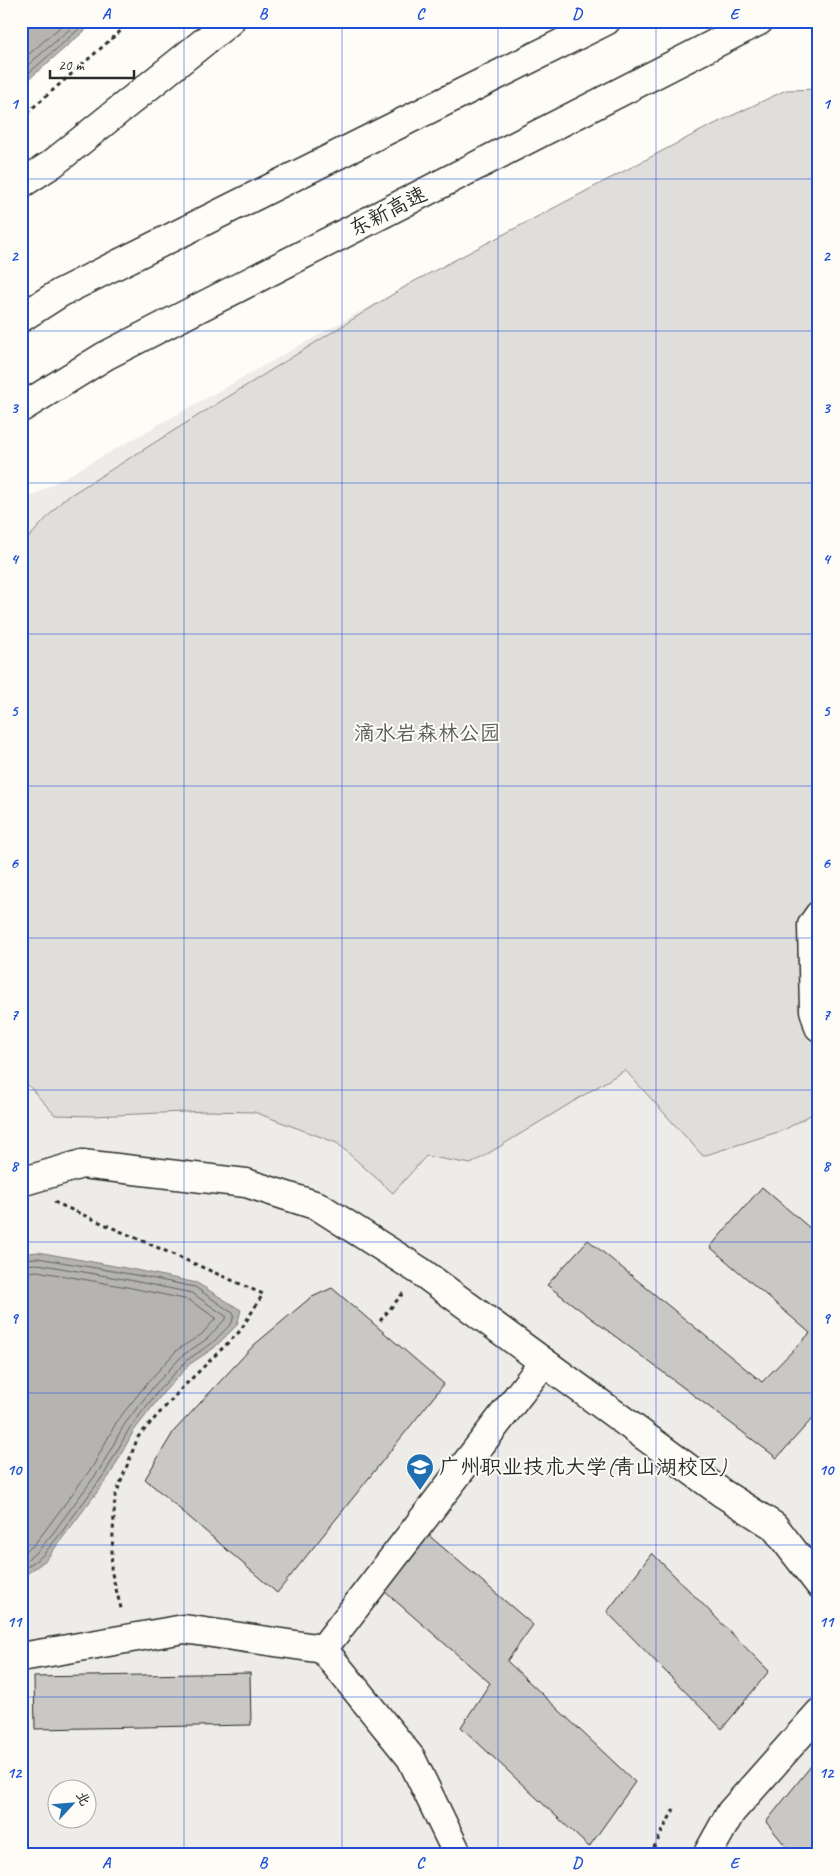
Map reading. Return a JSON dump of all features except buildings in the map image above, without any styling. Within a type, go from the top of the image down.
[{"type":"main road","points":[[21,184],[52,164],[230,21]]},
{"type":"main road","points":[[21,318],[60,294],[606,21]]},
{"type":"main road","name":"东新高速","points":[[21,408],[105,356],[759,21]]},
{"type":"main road","points":[[819,915],[812,925],[814,1010],[819,1028]]},
{"type":"main road","points":[[21,1182],[82,1164],[246,1183],[318,1206],[420,1271],[722,1493],[774,1526],[819,1584]]},
{"type":"main road","points":[[323,1649],[544,1362]]},
{"type":"main road","points":[[21,1657],[184,1629],[323,1649],[411,1758],[458,1855]]},
{"type":"main road","points":[[707,1855],[731,1812],[819,1713]]},
{"type":"path","points":[[21,118],[132,21]]},
{"type":"path","points":[[48,1200],[263,1294],[240,1331],[182,1388],[138,1436],[115,1497],[111,1570],[129,1639]]},
{"type":"path","points":[[380,1321],[420,1271]]},
{"type":"path","points":[[650,1855],[676,1807]]},
{"type":"shaded area","points":[[411,283],[64,499],[21,546],[21,502]]},
{"type":"shaded area","name":"广州职业技术大学(青山湖校区)","points":[[21,1068],[27,1084],[55,1115],[92,1116],[207,1111],[254,1112],[337,1143],[393,1193],[426,1156],[471,1164],[625,1070],[704,1156],[784,1130],[819,1110],[819,1855],[21,1855]]},
{"type":"green space","name":"滴水岩森林公园","points":[[819,89],[819,1110],[784,1130],[703,1156],[625,1070],[471,1164],[426,1156],[393,1193],[337,1143],[254,1112],[207,1111],[92,1116],[55,1115],[27,1084],[21,1068],[21,546],[64,499],[411,283],[706,128],[786,90]]},
{"type":"water","points":[[21,21],[96,21],[21,86]]},
{"type":"water","points":[[38,1252],[197,1283],[241,1310],[237,1325],[214,1348],[190,1364],[163,1393],[133,1432],[110,1475],[46,1560],[21,1578],[21,1254]]},
{"type":"place","name":"广州职业技术大学(青山湖校区)","points":[[420,1491]]}]
